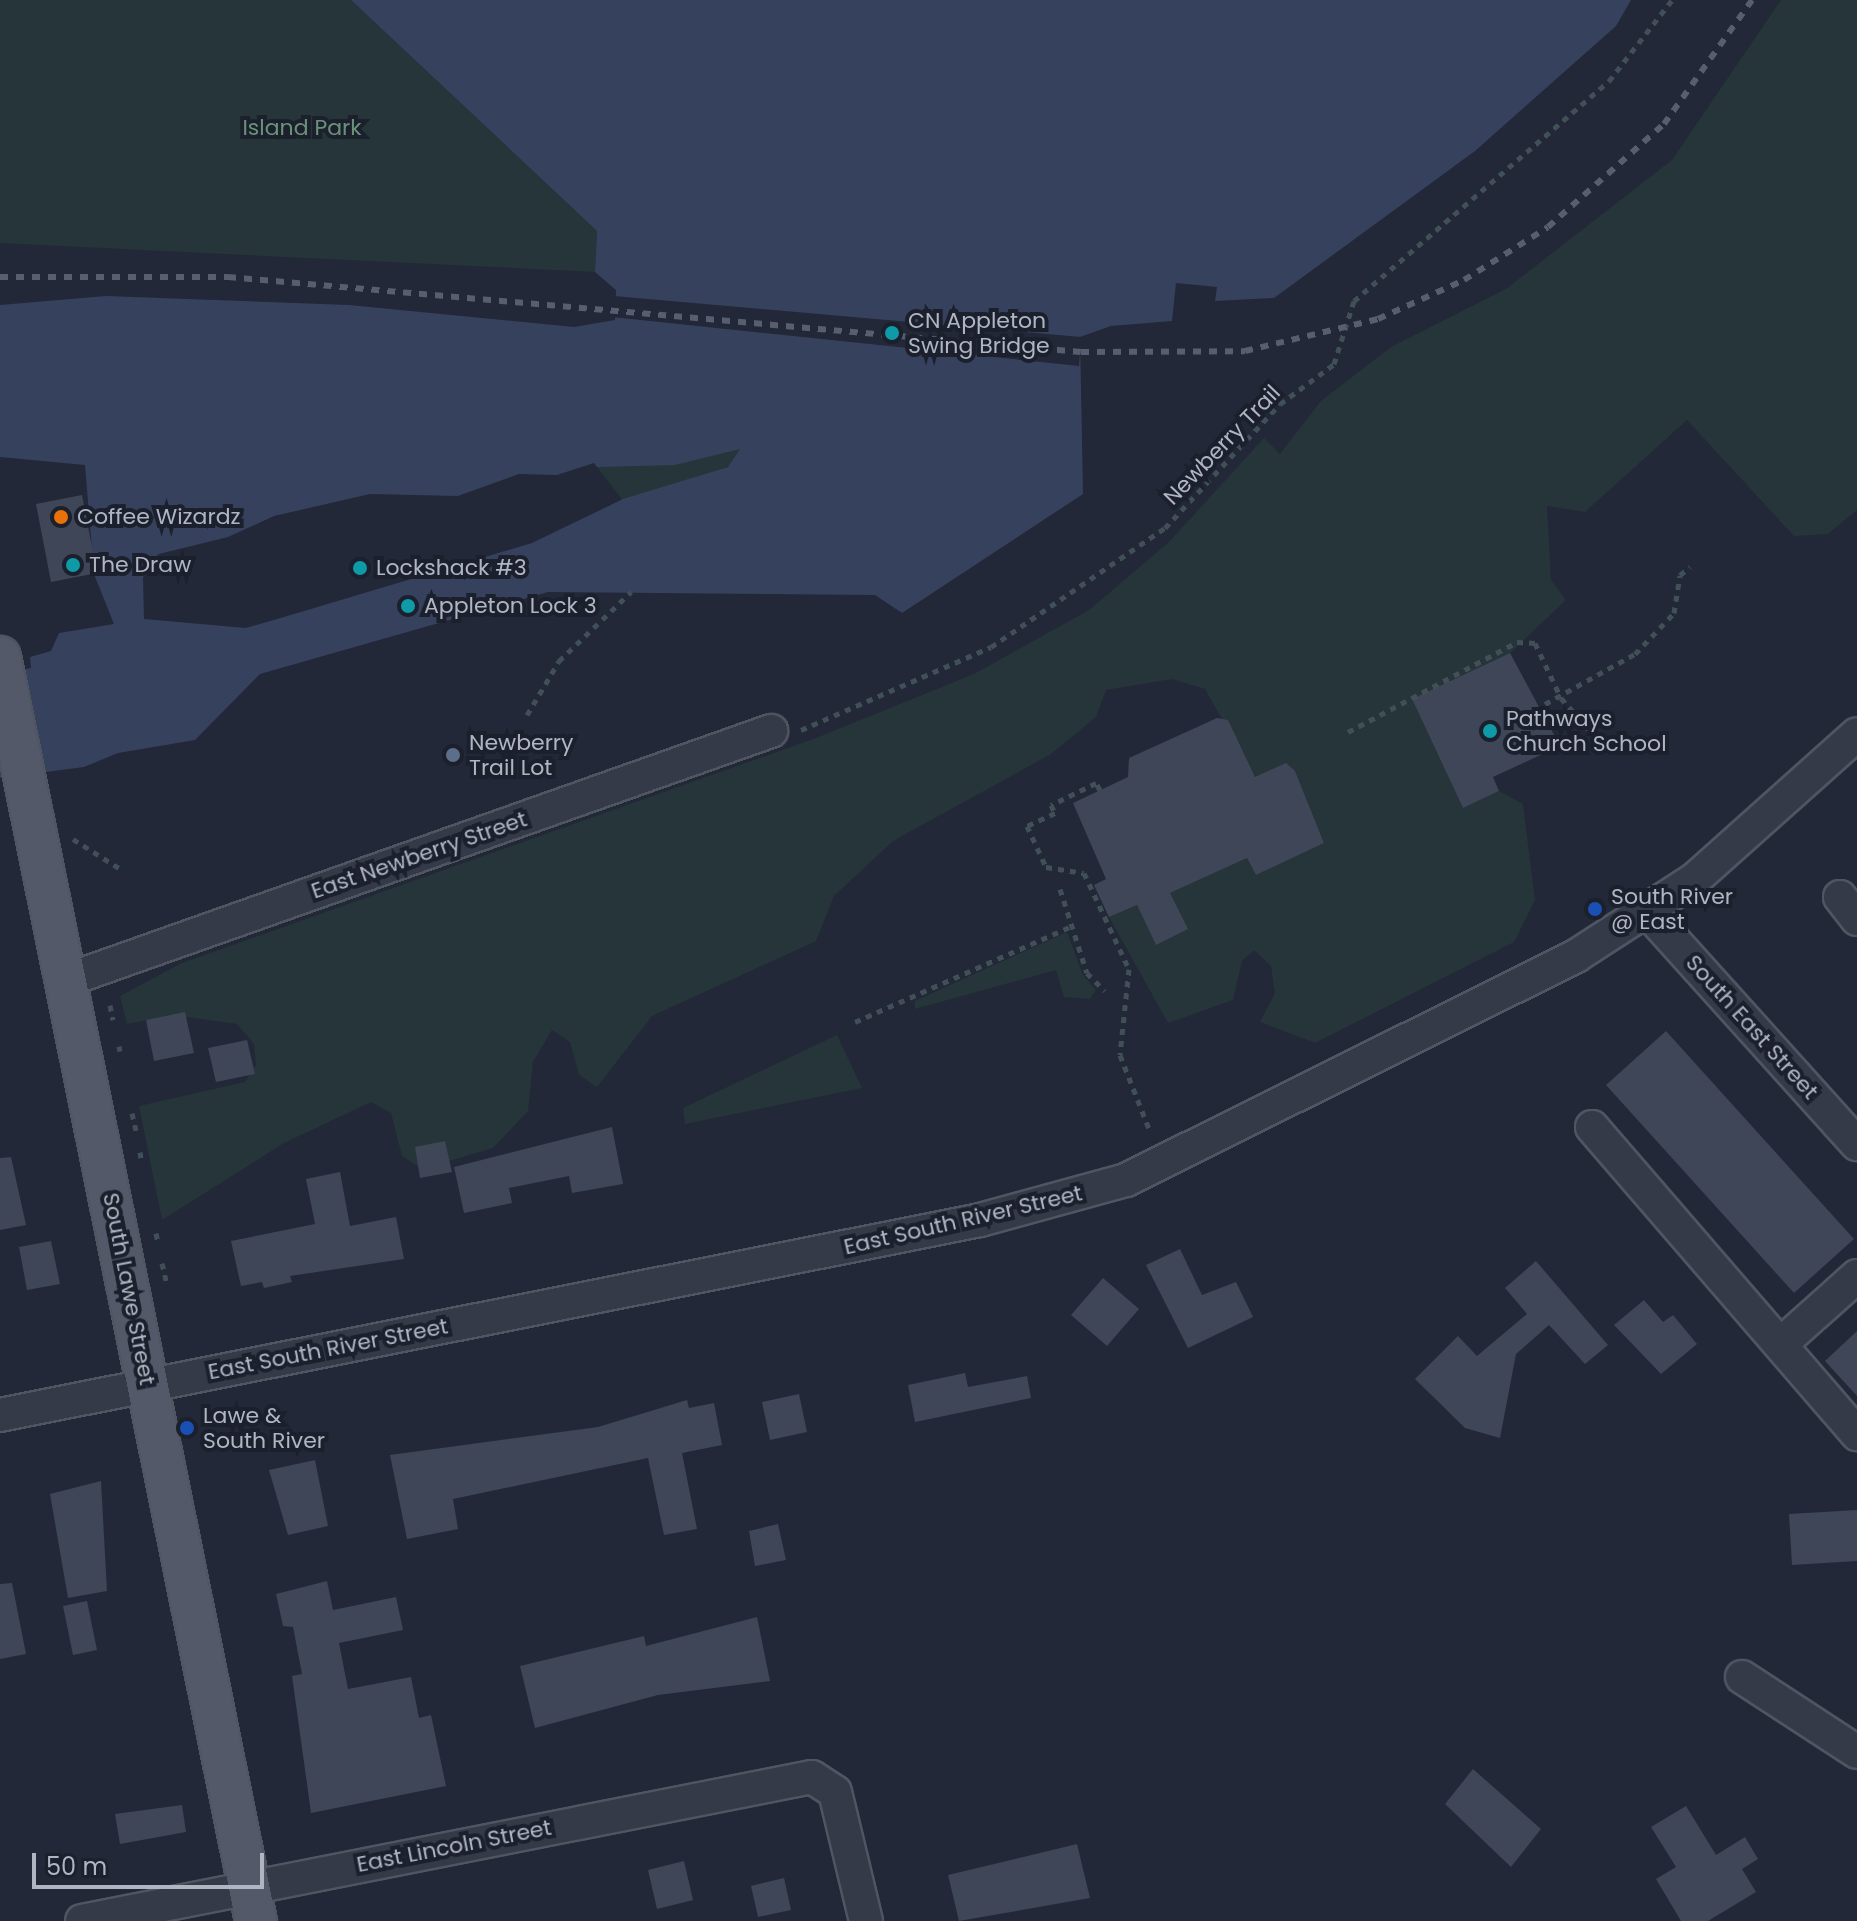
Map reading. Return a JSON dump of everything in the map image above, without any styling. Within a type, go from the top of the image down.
[{"type":"main road","name":"South Lawe Street","points":[[1,660],[252,1904]]},
{"type":"street","name":"East Newberry Street","points":[[67,980],[771,731]]},
{"type":"street","name":"East South River Street","points":[[0,1415],[1081,1195],[1298,1097],[1576,956],[1695,879],[1857,734]]},
{"type":"street","name":"South East Street","points":[[1647,911],[1857,1144]]},
{"type":"street","points":[[1592,1127],[1857,1434]]},
{"type":"street","points":[[1781,1344],[1857,1276]]},
{"type":"street","points":[[1742,1677],[1857,1752]]},
{"type":"street","name":"East Lincoln Street","points":[[82,1921],[252,1904],[792,1777],[825,1782],[839,1807],[866,1921]]},
{"type":"path","name":"Newberry Trail","points":[[771,731],[821,723],[948,669],[1036,622],[1136,552],[1280,404],[1334,364],[1354,301],[1609,81],[1672,0]]},
{"type":"path","points":[[1545,704],[1561,698],[1635,654],[1674,613],[1680,575],[1690,567]]},
{"type":"path","points":[[527,715],[559,661],[631,592]]},
{"type":"path","points":[[1348,732],[1517,642],[1535,643],[1561,698],[1609,752]]},
{"type":"path","points":[[1100,790],[1096,783],[1051,805],[1055,813],[1027,826],[1046,867],[1084,873],[1129,969],[1120,1055],[1150,1131]]},
{"type":"path","points":[[78,837],[119,868]]},
{"type":"path","points":[[1060,889],[1069,927],[1087,973],[1105,991]]},
{"type":"path","points":[[855,1022],[1069,927]]},
{"type":"path","points":[[110,1005],[113,1020]]},
{"type":"path","points":[[132,1113],[136,1131]]},
{"type":"path","points":[[156,1233],[158,1243]]},
{"type":"path","points":[[162,1263],[166,1281]]},
{"type":"green space","name":"Island Park","points":[[0,0],[351,0],[597,231],[595,272],[0,243]]},
{"type":"green space","points":[[1781,0],[1857,0],[1857,510],[1828,534],[1794,536],[1687,420],[1585,512],[1547,506],[1551,580],[1566,600],[1510,653],[1412,699],[1463,808],[1499,791],[1523,804],[1535,900],[1514,942],[1315,1043],[1260,1022],[1275,993],[1271,966],[1254,950],[1242,961],[1233,1000],[1168,1023],[1109,917],[1137,905],[1156,944],[1187,929],[1170,893],[1247,858],[1256,875],[1324,843],[1295,771],[1255,777],[1205,689],[1172,679],[1106,690],[1096,717],[1051,754],[893,841],[834,896],[816,941],[652,1016],[597,1087],[579,1075],[570,1042],[552,1030],[533,1062],[528,1111],[493,1148],[422,1169],[402,1156],[391,1113],[371,1102],[284,1143],[162,1220],[139,1106],[245,1082],[256,1065],[254,1044],[237,1024],[173,1015],[127,1024],[120,996],[182,963],[816,738],[974,674],[1089,610],[1169,542],[1264,438],[1280,454],[1321,401],[1391,347],[1506,289],[1672,160]]},
{"type":"green space","points":[[777,447],[627,506],[594,463],[701,450]]},
{"type":"green space","points":[[1067,932],[1083,975],[1096,990],[1090,999],[1064,997],[1056,970],[915,1009],[915,1001]]},
{"type":"green space","points":[[837,1035],[862,1088],[685,1124],[683,1108]]},
{"type":"water","points":[[351,0],[1631,0],[1616,26],[1475,151],[1274,298],[1215,301],[1217,287],[1176,283],[1172,321],[1111,326],[1080,337],[1083,494],[902,613],[875,595],[548,592],[260,674],[195,740],[118,753],[84,767],[0,778],[0,674],[31,668],[30,657],[51,651],[59,633],[114,624],[94,574],[85,465],[0,457],[0,305],[106,296],[349,305],[574,327],[615,320],[616,290],[595,272],[597,231]],"holes":[[[740,449],[728,467],[623,499],[532,543],[246,628],[144,619],[143,577],[180,553],[406,500],[444,510],[518,479],[545,484],[599,467],[675,465]]]},
{"type":"pier","name":"CN Appleton Swing Bridge","points":[[614,296],[1081,337],[1079,366],[612,317]]},
{"type":"pier","points":[[594,463],[600,471],[546,488],[518,483],[444,510],[406,504],[317,521],[246,547],[182,557],[150,578],[141,569],[159,554],[228,537],[274,516],[370,494],[458,496],[519,474],[557,475]]},
{"type":"building","points":[[82,495],[97,573],[51,582],[36,504]]},
{"type":"building","name":"Pathways Church School","points":[[1510,653],[1560,746],[1493,777],[1499,791],[1463,808],[1412,699]]},
{"type":"building","points":[[1217,718],[1228,720],[1255,777],[1286,763],[1295,771],[1324,843],[1256,875],[1247,858],[1170,893],[1188,929],[1156,945],[1137,905],[1109,917],[1094,885],[1106,879],[1073,803],[1128,777],[1129,758]]},
{"type":"building","points":[[185,1012],[194,1053],[154,1061],[146,1020]]},
{"type":"building","points":[[1666,1031],[1854,1239],[1794,1293],[1606,1085]]},
{"type":"building","points":[[247,1040],[255,1074],[216,1082],[208,1048]]},
{"type":"building","points":[[612,1127],[623,1184],[572,1193],[569,1176],[509,1188],[512,1203],[464,1213],[454,1167]]},
{"type":"building","points":[[445,1141],[452,1172],[420,1178],[415,1147]]},
{"type":"building","points":[[11,1157],[26,1225],[0,1230],[0,1158]]},
{"type":"building","points":[[340,1172],[350,1226],[396,1217],[404,1259],[290,1276],[292,1282],[264,1288],[262,1282],[241,1286],[231,1241],[315,1224],[306,1179]]},
{"type":"building","points":[[51,1241],[60,1284],[27,1290],[19,1247]]},
{"type":"building","points":[[1180,1249],[1202,1295],[1236,1282],[1253,1317],[1188,1348],[1146,1265]]},
{"type":"building","points":[[1536,1261],[1608,1345],[1585,1364],[1549,1325],[1516,1354],[1500,1438],[1465,1428],[1415,1379],[1458,1336],[1477,1356],[1527,1314],[1505,1288]]},
{"type":"building","points":[[1103,1278],[1139,1309],[1107,1346],[1071,1315]]},
{"type":"building","points":[[1644,1300],[1663,1322],[1673,1315],[1697,1344],[1661,1374],[1614,1325]]},
{"type":"building","points":[[1857,1331],[1857,1396],[1825,1361]]},
{"type":"building","points":[[965,1373],[968,1387],[1027,1376],[1031,1398],[915,1422],[908,1385]]},
{"type":"building","points":[[799,1394],[807,1432],[770,1440],[762,1402]]},
{"type":"building","points":[[687,1400],[689,1408],[714,1403],[722,1445],[682,1453],[697,1529],[664,1535],[648,1458],[453,1499],[458,1529],[407,1539],[390,1455],[598,1427]]},
{"type":"building","points":[[315,1460],[328,1526],[288,1535],[269,1470]]},
{"type":"building","points":[[101,1481],[107,1591],[68,1598],[50,1494]]},
{"type":"building","points":[[1857,1510],[1857,1561],[1792,1565],[1789,1514]]},
{"type":"building","points":[[778,1524],[786,1560],[755,1566],[749,1531]]},
{"type":"building","points":[[327,1581],[333,1610],[396,1597],[403,1630],[339,1643],[348,1689],[411,1677],[419,1718],[431,1715],[446,1786],[311,1813],[292,1676],[302,1674],[293,1627],[283,1626],[276,1594]]},
{"type":"building","points":[[12,1583],[26,1654],[0,1659],[0,1584]]},
{"type":"building","points":[[87,1601],[97,1650],[73,1655],[63,1606]]},
{"type":"building","points":[[757,1617],[770,1681],[658,1695],[535,1728],[520,1666],[644,1636],[646,1646]]},
{"type":"building","points":[[1473,1769],[1541,1829],[1511,1867],[1445,1804]]},
{"type":"building","points":[[182,1805],[186,1832],[120,1844],[115,1814]]},
{"type":"building","points":[[1686,1806],[1716,1855],[1745,1837],[1758,1859],[1742,1869],[1756,1892],[1708,1921],[1681,1921],[1656,1879],[1676,1867],[1651,1827]]},
{"type":"building","points":[[1077,1844],[1090,1898],[959,1921],[948,1875]]},
{"type":"building","points":[[684,1861],[693,1900],[657,1909],[648,1870]]},
{"type":"building","points":[[784,1878],[791,1910],[758,1917],[751,1886]]},
{"type":"railway","points":[[0,277],[228,277],[1081,352],[1245,351],[1378,319],[1464,280],[1548,227],[1664,124],[1752,0]]},
{"type":"place","name":"CN Appleton Swing Bridge","points":[[892,333]]},
{"type":"place","name":"Coffee Wizardz","points":[[61,517]]},
{"type":"place","name":"The Draw","points":[[73,565]]},
{"type":"place","name":"Lockshack #3","points":[[360,568]]},
{"type":"place","name":"Appleton Lock 3","points":[[408,606]]},
{"type":"place","name":"Pathways Church School","points":[[1490,731]]},
{"type":"place","name":"Newberry Trail Lot","points":[[453,755]]},
{"type":"place","name":"South River @ East","points":[[1595,909]]},
{"type":"place","name":"Lawe & South River","points":[[187,1428]]}]
